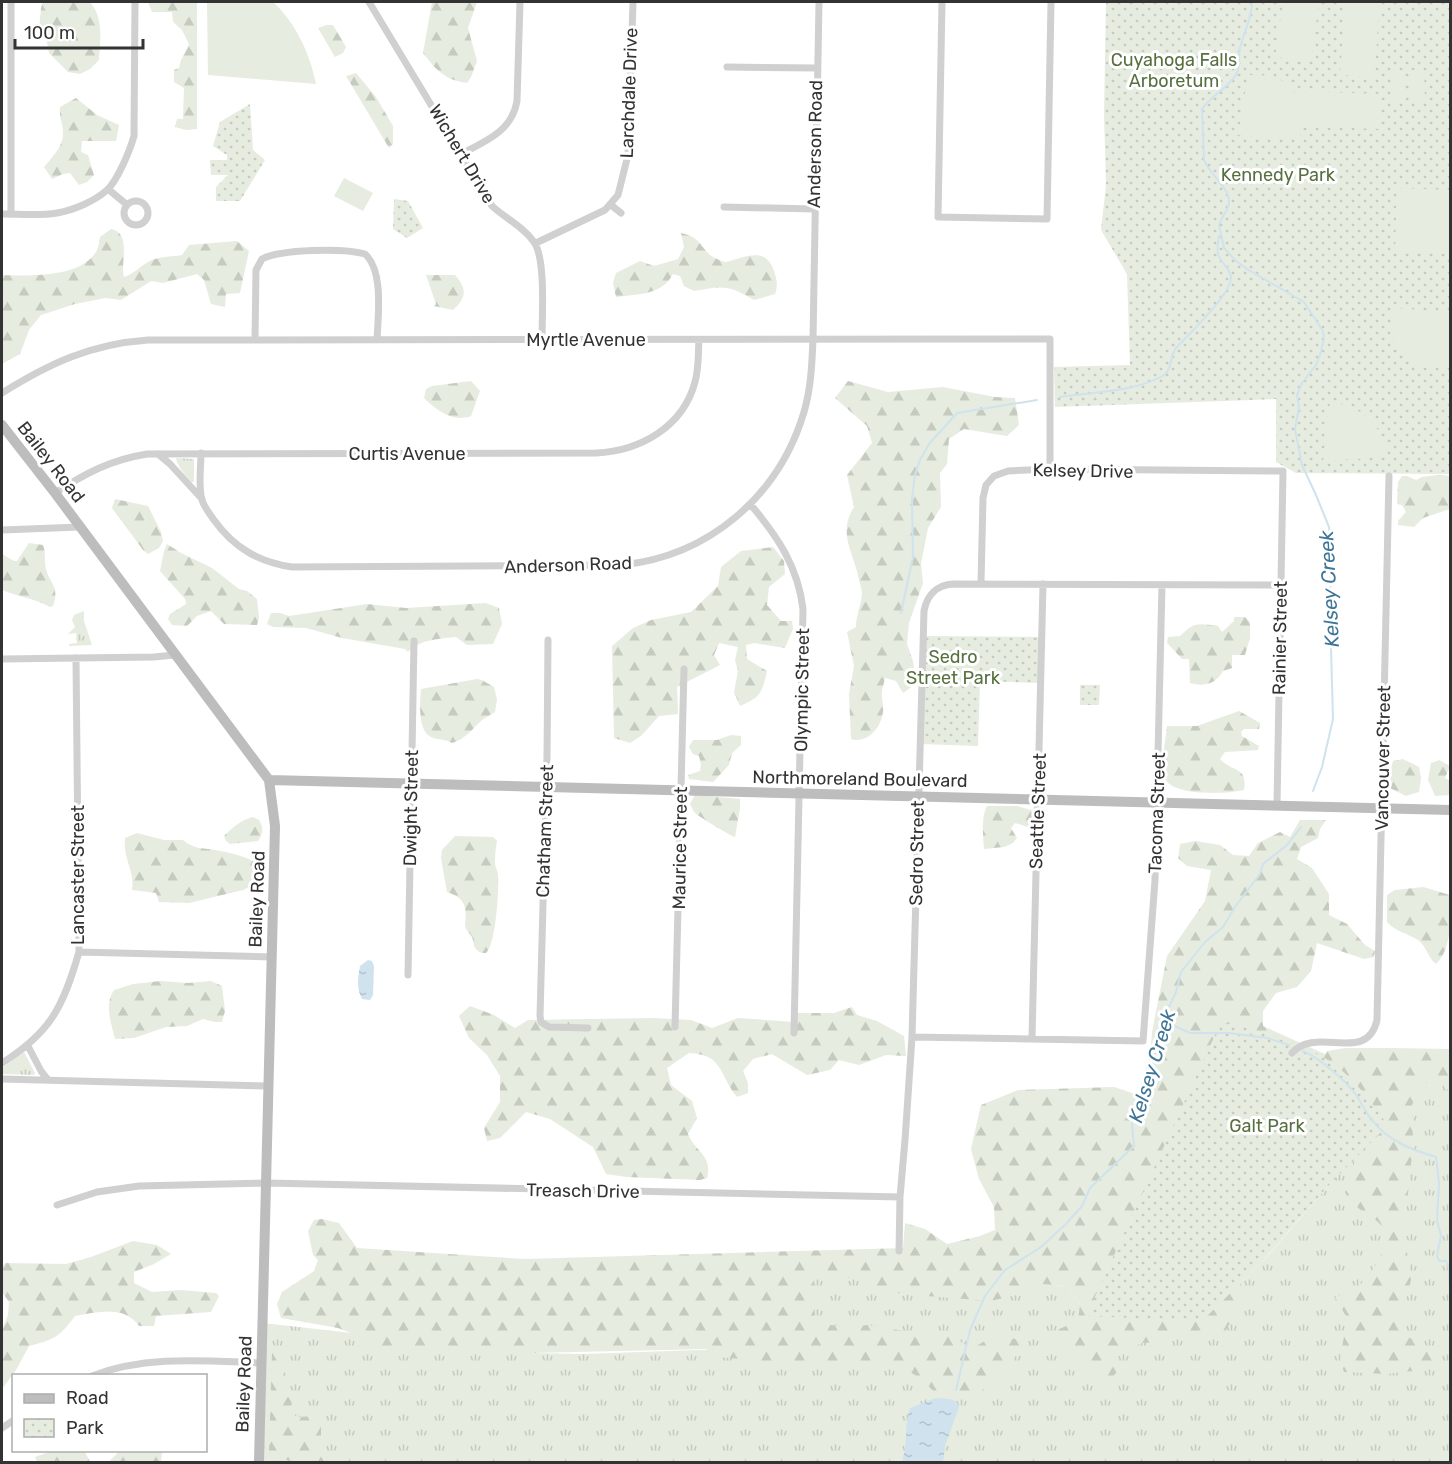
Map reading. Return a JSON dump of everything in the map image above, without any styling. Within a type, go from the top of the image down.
[{"type":"street","points":[[11,2],[11,214]]},
{"type":"street","points":[[2,214],[44,215],[65,212],[84,204],[108,189],[128,156],[134,136],[135,2]]},
{"type":"street","name":"Wichert Drive","points":[[369,2],[492,206],[512,220],[536,243]]},
{"type":"street","points":[[461,154],[500,132],[511,121],[514,114],[517,101],[519,2]]},
{"type":"street","name":"Larchdale Drive","points":[[611,205],[618,195],[628,155],[633,2]]},
{"type":"street","name":"Anderson Road","points":[[158,454],[171,464],[202,499],[216,522],[239,547],[259,559],[292,567],[628,565],[661,558],[692,546],[728,524],[751,505],[783,463],[798,430],[809,390],[813,339],[819,2]]},
{"type":"street","points":[[942,2],[938,217],[1047,219],[1051,2]]},
{"type":"street","points":[[727,67],[817,68]]},
{"type":"street","points":[[108,189],[126,204]]},
{"type":"street","points":[[542,339],[543,274],[536,243],[611,205],[621,213]]},
{"type":"street","points":[[724,207],[814,209]]},
{"type":"street","points":[[255,340],[255,277],[262,259],[282,252],[336,251],[365,254],[374,265],[377,279],[377,340]]},
{"type":"street","name":"Myrtle Avenue","points":[[2,393],[49,365],[69,357],[102,346],[148,340],[1050,339],[1050,470]]},
{"type":"street","name":"Curtis Avenue","points":[[55,493],[86,473],[114,461],[158,454],[596,453],[622,451],[656,436],[683,408],[695,382],[699,340]]},
{"type":"street","name":"Bailey Road","points":[[2,425],[269,780],[276,826],[259,1462]]},
{"type":"street","points":[[201,453],[202,499]]},
{"type":"street","name":"Kelsey Drive","points":[[981,583],[983,498],[986,485],[994,476],[1008,471],[1050,470],[1283,471]]},
{"type":"street","name":"Rainier Street","points":[[1277,805],[1283,471]]},
{"type":"street","name":"Vancouver Street","points":[[1292,1053],[1304,1043],[1353,1043],[1368,1038],[1373,1033],[1377,1020],[1389,476]]},
{"type":"street","name":"Olympic Street","points":[[751,505],[780,542],[794,571],[801,596],[804,629],[794,1033]]},
{"type":"street","points":[[2,530],[80,527]]},
{"type":"street","name":"Sedro Street","points":[[899,1251],[900,1197],[912,1036],[925,604],[928,597],[940,586],[981,583],[1281,585]]},
{"type":"street","name":"Seattle Street","points":[[1032,1038],[1043,584]]},
{"type":"street","name":"Tacoma Street","points":[[1032,1038],[1143,1041],[1153,917],[1158,802],[1162,585]]},
{"type":"street","name":"Chatham Street","points":[[548,639],[540,956],[541,1022],[549,1027],[588,1028]]},
{"type":"street","name":"Dwight Street","points":[[408,975],[414,641]]},
{"type":"street","points":[[2,658],[174,655]]},
{"type":"street","name":"Lancaster Street","points":[[2,1064],[27,1046],[48,1024],[63,1000],[79,952],[76,658]]},
{"type":"street","name":"Maurice Street","points":[[675,1027],[684,669]]},
{"type":"street","name":"Northmoreland Boulevard","points":[[269,780],[1450,810]]},
{"type":"street","points":[[79,952],[272,957]]},
{"type":"street","points":[[912,1036],[1032,1038]]},
{"type":"street","points":[[27,1046],[48,1080]]},
{"type":"street","points":[[2,1079],[268,1086]]},
{"type":"street","name":"Treasch Drive","points":[[57,1205],[97,1192],[139,1186],[267,1184],[900,1197]]},
{"type":"street","points":[[100,1374],[143,1363],[183,1360],[262,1363]]},
{"type":"green space","points":[[43,2],[90,2],[97,15],[100,30],[99,60],[90,69],[80,74],[68,72],[49,53],[47,42],[39,31]]},
{"type":"green space","points":[[148,2],[197,2],[197,129],[186,130],[175,127],[177,119],[183,119],[184,88],[174,82],[174,70],[179,68],[189,44],[182,30],[173,22],[172,12],[152,12]]},
{"type":"green space","points":[[207,2],[273,2],[289,19],[301,40],[316,84],[208,75]]},
{"type":"green space","points":[[432,2],[477,2],[468,28],[477,61],[467,83],[442,73],[423,53]]},
{"type":"green space","name":"Kennedy Park","points":[[1106,2],[1450,2],[1450,474],[1296,473],[1276,462],[1276,399],[1055,407],[1054,367],[1130,365],[1127,274],[1101,230],[1106,185],[1104,115]]},
{"type":"green space","points":[[1283,2],[1319,2],[1311,62],[1275,57]]},
{"type":"green space","points":[[1345,2],[1379,2],[1375,77],[1340,75]]},
{"type":"green space","points":[[333,25],[346,47],[343,53],[335,57],[318,28]]},
{"type":"green space","points":[[1391,70],[1405,70],[1406,100],[1392,101]]},
{"type":"green space","points":[[1410,70],[1424,70],[1425,100],[1411,100]]},
{"type":"green space","points":[[356,73],[376,97],[393,126],[393,144],[389,148],[346,76]]},
{"type":"green space","points":[[1248,75],[1278,78],[1293,91],[1298,99],[1298,91],[1382,94],[1380,129],[1301,126],[1300,139],[1238,135]]},
{"type":"green space","points":[[76,98],[97,115],[119,125],[116,141],[82,141],[81,152],[88,155],[94,175],[87,182],[79,185],[70,173],[52,179],[44,167],[62,142],[60,107]]},
{"type":"green space","points":[[250,104],[253,150],[265,160],[240,201],[216,201],[216,187],[228,175],[211,175],[210,160],[227,160],[227,155],[213,146],[220,122]]},
{"type":"green space","points":[[344,178],[373,193],[363,211],[334,196]]},
{"type":"green space","points":[[1397,188],[1450,190],[1450,254],[1395,252]]},
{"type":"green space","points":[[394,199],[408,201],[423,228],[407,238],[393,229]]},
{"type":"green space","points":[[111,229],[121,236],[123,242],[124,277],[152,260],[182,255],[189,245],[237,241],[249,251],[240,293],[226,294],[225,307],[211,304],[204,280],[197,274],[163,283],[151,281],[121,300],[105,298],[75,304],[41,315],[29,330],[20,354],[2,364],[2,275],[40,275],[80,266],[98,249],[100,237]]},
{"type":"green space","points":[[681,233],[694,238],[711,256],[725,262],[754,255],[765,258],[770,263],[776,277],[775,294],[754,300],[738,291],[725,288],[694,291],[684,286],[680,276],[673,274],[663,286],[656,290],[616,297],[613,283],[616,273],[640,261],[654,266],[678,259],[684,247]]},
{"type":"green space","points":[[426,275],[455,275],[459,280],[464,293],[461,301],[453,310],[434,306],[436,304]]},
{"type":"green space","points":[[1391,309],[1450,312],[1450,366],[1419,368],[1394,341]]},
{"type":"green space","points":[[471,381],[480,391],[471,416],[451,417],[439,411],[424,398],[426,389],[432,386]]},
{"type":"green space","points":[[848,381],[888,392],[943,387],[995,397],[1015,398],[1019,425],[1007,436],[964,429],[949,439],[947,464],[940,473],[941,507],[928,528],[921,564],[923,583],[909,623],[907,644],[915,675],[913,686],[903,693],[896,681],[885,678],[882,692],[882,718],[868,737],[857,740],[851,739],[849,694],[854,666],[847,632],[856,627],[862,594],[848,543],[847,526],[854,507],[847,475],[872,443],[867,426],[835,398]]},
{"type":"green space","points":[[1330,401],[1353,409],[1369,418],[1380,434],[1388,457],[1323,461]]},
{"type":"green space","points":[[176,458],[194,459],[194,482],[191,482],[184,474]]},
{"type":"green space","points":[[1437,475],[1450,476],[1450,509],[1423,518],[1414,527],[1398,525],[1398,521],[1406,512],[1402,505],[1397,504],[1398,482],[1402,476],[1416,480]]},
{"type":"green space","points":[[115,499],[148,506],[161,532],[163,541],[159,548],[148,554],[143,550],[112,508]]},
{"type":"green space","points":[[29,543],[43,545],[46,569],[55,590],[53,606],[50,607],[2,590],[2,554],[17,561]]},
{"type":"green space","points":[[167,544],[212,568],[239,589],[247,591],[257,599],[259,618],[257,625],[224,624],[211,611],[197,616],[187,626],[172,625],[168,619],[170,614],[186,604],[185,599],[160,571]]},
{"type":"green space","points":[[773,547],[784,561],[785,574],[769,587],[767,605],[781,621],[792,621],[793,629],[785,648],[754,643],[746,645],[747,659],[767,671],[760,693],[740,706],[734,692],[738,671],[735,660],[738,647],[719,643],[714,655],[720,665],[677,687],[678,714],[659,716],[641,736],[630,743],[614,738],[612,646],[633,628],[651,620],[691,612],[718,586],[721,567],[741,551]]},
{"type":"green space","points":[[486,603],[499,608],[502,624],[493,644],[467,645],[456,637],[424,642],[408,652],[405,649],[342,638],[306,628],[273,627],[267,624],[271,613],[289,616],[367,604],[406,608]]},
{"type":"green space","points":[[84,611],[84,621],[92,645],[69,646],[69,644],[77,643],[76,633],[68,634],[75,627],[72,620],[74,615]]},
{"type":"green space","points":[[1234,617],[1245,617],[1250,622],[1250,638],[1245,655],[1232,655],[1232,668],[1223,671],[1213,682],[1200,685],[1190,683],[1189,659],[1182,659],[1167,643],[1168,637],[1180,636],[1189,628],[1201,624],[1218,626],[1222,632],[1234,621]]},
{"type":"green space","name":"Sedro Street Park","points":[[923,636],[1042,637],[1042,683],[980,681],[978,746],[920,744]]},
{"type":"green space","points":[[477,679],[494,687],[497,700],[495,712],[482,720],[465,736],[452,743],[428,735],[422,724],[421,689]]},
{"type":"green space","points":[[1080,685],[1100,685],[1099,705],[1080,705]]},
{"type":"green space","points":[[1239,711],[1260,723],[1259,729],[1244,729],[1241,732],[1242,736],[1259,746],[1258,750],[1225,752],[1220,759],[1242,773],[1245,782],[1244,790],[1188,791],[1169,783],[1164,777],[1163,766],[1167,726],[1197,726]]},
{"type":"green space","points":[[731,735],[741,736],[741,745],[732,753],[729,765],[713,782],[689,779],[688,775],[700,771],[701,765],[699,756],[693,754],[689,747],[693,740],[717,740]]},
{"type":"green space","points":[[1403,759],[1419,767],[1421,778],[1419,792],[1406,796],[1390,788],[1388,779],[1393,761]]},
{"type":"green space","points":[[1439,760],[1450,766],[1445,778],[1450,781],[1450,795],[1435,796],[1428,780],[1431,763]]},
{"type":"green space","points":[[695,795],[740,799],[735,837],[695,813],[690,804]]},
{"type":"green space","points":[[987,806],[1017,806],[1034,811],[1035,821],[1032,828],[1015,823],[1011,828],[1017,838],[1013,843],[1004,847],[984,849],[983,821]]},
{"type":"green space","points":[[253,817],[259,820],[262,826],[262,833],[258,841],[230,844],[226,841],[224,836],[241,822]]},
{"type":"green space","points":[[1300,820],[1326,820],[1320,829],[1318,838],[1301,847],[1297,859],[1312,868],[1329,894],[1329,915],[1347,924],[1365,945],[1375,951],[1374,957],[1364,959],[1317,943],[1311,971],[1297,987],[1276,993],[1263,1011],[1263,1026],[1325,1054],[1327,1051],[1345,1048],[1450,1049],[1450,1092],[1436,1078],[1423,1084],[1412,1105],[1413,1145],[1404,1232],[1411,1280],[1401,1320],[1408,1337],[1426,1346],[1435,1364],[1422,1370],[1386,1374],[1344,1372],[1340,1360],[1347,1318],[1335,1297],[1354,1289],[1361,1283],[1379,1260],[1386,1242],[1383,1227],[1357,1207],[1345,1192],[1354,1174],[1354,1159],[1243,1250],[1240,1305],[1222,1337],[1206,1332],[1188,1331],[1167,1341],[1143,1343],[1118,1351],[1117,1372],[1109,1381],[1060,1347],[1055,1341],[1057,1330],[1078,1321],[1080,1304],[1067,1286],[1041,1284],[1021,1294],[990,1301],[901,1294],[813,1266],[815,1323],[846,1327],[868,1325],[904,1331],[948,1334],[972,1349],[997,1333],[1021,1341],[1020,1352],[1014,1358],[1013,1368],[975,1395],[939,1396],[914,1374],[897,1365],[887,1367],[857,1360],[808,1365],[706,1356],[707,1349],[530,1353],[384,1346],[338,1328],[281,1318],[277,1304],[282,1292],[314,1271],[318,1260],[313,1255],[308,1231],[314,1220],[322,1219],[339,1223],[357,1248],[525,1259],[903,1248],[905,1223],[925,1229],[947,1244],[995,1230],[994,1207],[979,1179],[971,1149],[981,1105],[1018,1090],[1114,1087],[1138,1095],[1150,1057],[1152,1032],[1167,956],[1205,901],[1211,870],[1187,866],[1178,858],[1180,844],[1195,841],[1220,845],[1233,855],[1249,856],[1258,843],[1280,832],[1290,837]]},
{"type":"green space","points":[[137,833],[164,840],[183,840],[194,847],[228,852],[245,858],[262,866],[262,880],[243,890],[189,903],[159,902],[156,893],[132,890],[125,838]]},
{"type":"green space","points":[[455,836],[493,837],[497,841],[496,916],[492,939],[486,953],[480,952],[474,946],[465,925],[464,904],[458,897],[447,892],[441,858],[442,850]]},
{"type":"green space","points":[[1423,887],[1450,895],[1448,942],[1436,964],[1418,940],[1387,922],[1387,895],[1395,890]]},
{"type":"green space","points":[[161,981],[188,983],[211,981],[222,986],[225,1011],[222,1022],[203,1019],[187,1026],[166,1027],[134,1038],[115,1039],[109,1008],[114,990],[133,984]]},
{"type":"green space","points":[[470,1006],[494,1015],[515,1028],[528,1020],[654,1018],[691,1020],[712,1028],[738,1018],[794,1022],[795,1013],[834,1013],[852,1007],[857,1015],[877,1021],[904,1036],[906,1056],[886,1055],[859,1065],[839,1060],[830,1070],[807,1075],[772,1054],[753,1059],[743,1071],[748,1083],[748,1093],[737,1097],[714,1061],[700,1054],[689,1053],[667,1068],[671,1085],[692,1101],[697,1118],[688,1134],[708,1164],[707,1178],[700,1180],[626,1177],[606,1174],[593,1147],[550,1119],[526,1112],[500,1138],[487,1141],[484,1128],[500,1102],[500,1076],[487,1055],[469,1038],[459,1016]]},
{"type":"green space","name":"Galt Park","points":[[1221,1022],[1289,1040],[1320,1055],[1353,1081],[1387,1124],[1386,1127],[1329,1185],[1262,1262],[1202,1321],[1086,1316]]},
{"type":"green space","points":[[24,1052],[34,1075],[2,1074],[2,1068]]},
{"type":"green space","points":[[1450,1055],[1450,1462],[259,1462],[263,1323],[530,1353],[583,1354],[814,1346],[813,1266],[1067,1286],[1080,1304],[1202,1321],[1266,1258],[1329,1185],[1385,1113]]},
{"type":"green space","points":[[133,1241],[157,1245],[171,1254],[134,1272],[134,1283],[152,1292],[181,1290],[216,1293],[219,1296],[211,1312],[156,1316],[154,1326],[139,1326],[133,1319],[118,1313],[101,1312],[75,1316],[55,1337],[29,1346],[2,1389],[2,1330],[8,1315],[9,1302],[2,1292],[2,1268],[5,1263],[66,1264]]},
{"type":"green space","points":[[281,1349],[284,1357],[286,1385],[293,1395],[291,1408],[293,1415],[314,1416],[321,1426],[321,1447],[331,1454],[335,1462],[294,1462],[283,1459],[274,1462],[277,1455],[269,1451],[272,1353]]},
{"type":"green space","points":[[49,1452],[85,1452],[90,1462],[37,1462],[35,1457]]},
{"type":"green space","points":[[119,1452],[162,1452],[161,1462],[108,1462]]},
{"type":"water","points":[[368,960],[372,961],[374,966],[373,995],[370,1000],[362,999],[358,987],[360,966]]},
{"type":"water","points":[[936,1398],[950,1399],[957,1402],[959,1407],[945,1446],[943,1462],[902,1462],[910,1408]]},
{"type":"waterway","name":"Kelsey Creek","points":[[1252,2],[1239,52],[1236,75],[1202,109],[1204,159],[1228,195],[1227,209],[1219,225],[1224,248],[1247,269],[1304,302],[1323,331],[1324,339],[1316,365],[1302,383],[1297,395],[1299,407],[1295,429],[1302,465],[1329,527],[1331,548],[1333,719],[1322,767],[1313,791]]},
{"type":"waterway","points":[[1060,397],[1114,391],[1141,385],[1167,372],[1175,350],[1216,305],[1229,286],[1230,273],[1218,255],[1219,236]]},
{"type":"waterway","points":[[901,613],[913,557],[912,499],[915,475],[929,444],[957,413],[1037,400]]},
{"type":"waterway","name":"Kelsey Creek","points":[[956,1390],[970,1330],[985,1296],[1005,1270],[1041,1247],[1067,1223],[1082,1206],[1090,1188],[1134,1146],[1132,1123],[1141,1104],[1151,1070],[1161,1024],[1176,992],[1181,972],[1205,942],[1223,927],[1260,874],[1263,864],[1287,845],[1301,827]]},
{"type":"waterway","points":[[1163,1021],[1190,1033],[1229,1033],[1267,1038],[1289,1045]]},
{"type":"waterway","points":[[1303,1051],[1332,1070],[1346,1083],[1385,1134],[1409,1148],[1436,1157],[1439,1183],[1437,1221],[1441,1235],[1437,1256],[1439,1261],[1446,1261],[1448,1264],[1450,1290]]},
{"type":"park label","name":"Cuyahoga Falls Arboretum","points":[[1174,70]]}]
